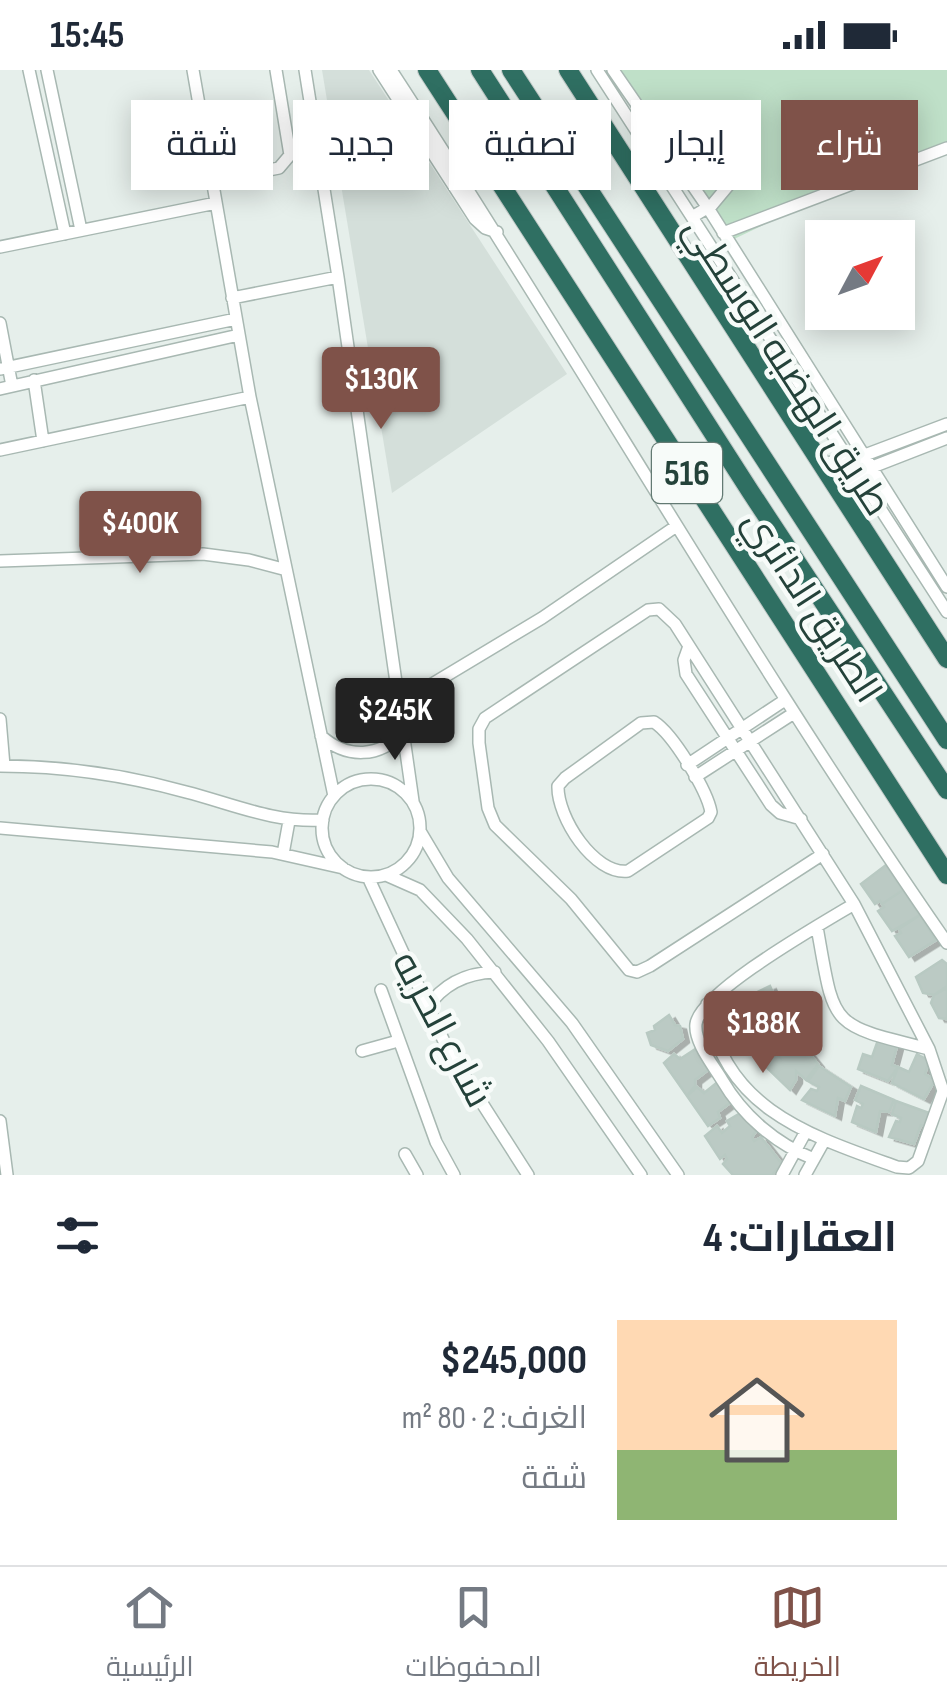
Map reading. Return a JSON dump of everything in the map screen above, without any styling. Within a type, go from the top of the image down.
[{"type":"highway","name":"الطريق الدائري","points":[[427,70],[947,875]]},
{"type":"highway","name":"الطريق الدائري","points":[[480,70],[947,790]]},
{"type":"highway","name":"الطريق الدائري","points":[[511,70],[947,740]]},
{"type":"highway","points":[[560,70],[582,90]]},
{"type":"highway","points":[[568,70],[947,658]]},
{"type":"street","points":[[29,70],[65,234]]},
{"type":"street","points":[[47,70],[82,230]]},
{"type":"street","points":[[193,70],[238,336],[334,796]]},
{"type":"street","points":[[273,169],[290,155],[276,70]]},
{"type":"street","points":[[304,70],[338,277],[412,802],[420,831],[448,878],[572,1023],[678,1175]]},
{"type":"street","points":[[379,70],[402,100]]},
{"type":"street","points":[[391,70],[406,100]]},
{"type":"street","name":"طريق الهضبه الوسطي","points":[[597,70],[947,612]]},
{"type":"street","name":"طريق الهضبه الوسطي","points":[[613,70],[708,208],[947,587]]},
{"type":"street","points":[[429,138],[496,232],[675,527],[947,943]]},
{"type":"street","points":[[723,234],[947,148]]},
{"type":"street","points":[[692,217],[708,208],[722,190]]},
{"type":"street","points":[[0,246],[216,203]]},
{"type":"street","points":[[232,298],[338,277]]},
{"type":"street","points":[[4,368],[236,319]]},
{"type":"street","points":[[0,323],[6,387],[238,336]]},
{"type":"street","points":[[34,380],[43,440]]},
{"type":"street","points":[[0,450],[250,397]]},
{"type":"street","points":[[821,464],[850,461],[947,424]]},
{"type":"street","points":[[839,493],[857,473],[947,438]]},
{"type":"street","points":[[399,704],[542,618],[675,527]]},
{"type":"street","points":[[0,561],[203,554],[284,569]]},
{"type":"street","points":[[706,1004],[719,1049],[738,1078],[775,1115],[824,1141],[901,1168],[915,1164],[943,1091],[929,1049],[854,904],[823,854],[689,646],[667,615],[652,608],[489,714],[479,729],[478,743],[488,808],[495,825],[571,899],[621,964],[632,972],[650,966],[823,854]]},
{"type":"street","points":[[689,646],[684,660],[686,674],[727,739],[774,808],[801,820]]},
{"type":"street","points":[[688,765],[786,700]]},
{"type":"street","points":[[695,777],[794,712]]},
{"type":"street","points":[[0,720],[2,766],[39,766],[110,775],[289,820],[323,820]]},
{"type":"street","points":[[646,722],[661,726],[688,765],[710,806],[708,818],[623,872],[610,869],[588,848],[570,824],[558,797],[558,786],[565,778],[646,722]]},
{"type":"street","points":[[320,736],[344,751],[363,753],[389,744],[403,732]]},
{"type":"street","points":[[343,868],[326,847],[323,820],[334,796],[359,780],[374,779],[389,782],[412,802]]},
{"type":"street","points":[[283,854],[289,820]]},
{"type":"street","points":[[0,828],[283,854],[368,877],[386,875],[410,883],[430,898],[495,972],[574,1076],[641,1175]]},
{"type":"street","points":[[386,875],[410,858],[420,831]]},
{"type":"street","name":"شارع الحريه","points":[[368,877],[465,1081],[528,1175]]},
{"type":"street","points":[[430,898],[448,878]]},
{"type":"street","points":[[814,1159],[796,1152],[750,1116],[726,1086],[697,1036],[698,1018],[720,990],[854,904]]},
{"type":"street","points":[[817,927],[830,996],[841,1017],[867,1034],[929,1049]]},
{"type":"street","points":[[427,1008],[444,988],[460,979],[495,972]]},
{"type":"street","points":[[380,990],[449,1173]]},
{"type":"street","points":[[362,1051],[398,1041]]},
{"type":"street","points":[[726,1086],[738,1078]]},
{"type":"street","points":[[0,1121],[8,1175]]},
{"type":"street","points":[[782,1175],[806,1133]]},
{"type":"street","points":[[805,1175],[824,1141]]},
{"type":"street","points":[[404,1154],[417,1175]]},
{"type":"shaded area","points":[[322,70],[369,70],[389,100],[327,100]]},
{"type":"shaded area","points":[[429,162],[567,374],[392,493],[342,190],[429,190]]},
{"type":"green space","points":[[620,70],[947,70],[947,154],[918,165],[918,100],[781,100],[781,190],[851,190],[734,239],[701,190],[761,190],[761,100],[640,100]]},
{"type":"building","points":[[886,865],[903,890],[882,904],[875,904],[861,884]]},
{"type":"building","points":[[903,890],[920,915],[892,931],[878,911]]},
{"type":"building","points":[[920,915],[936,940],[909,957],[895,936]]},
{"type":"building","points":[[942,960],[947,964],[947,986],[934,995],[923,993],[916,977]]},
{"type":"building","points":[[770,986],[792,1034],[775,1048],[768,1038],[767,1044],[751,1052],[737,1020],[747,997]]},
{"type":"building","points":[[947,988],[947,1019],[939,1018],[931,1003],[934,995]]},
{"type":"building","points":[[669,1015],[680,1026],[683,1039],[668,1051],[651,1045],[647,1033]]},
{"type":"building","points":[[795,1036],[818,1064],[806,1080],[796,1071],[790,1090],[763,1064],[777,1054],[780,1057],[778,1049]]},
{"type":"building","points":[[878,1040],[897,1046],[892,1065],[898,1067],[888,1081],[858,1069],[863,1054],[872,1057]]},
{"type":"building","points":[[697,1048],[712,1067],[695,1080],[687,1096],[664,1063],[674,1054],[680,1059]]},
{"type":"building","points":[[917,1054],[929,1061],[925,1074],[935,1080],[924,1099],[892,1083],[898,1067],[909,1072]]},
{"type":"building","points":[[819,1066],[851,1087],[845,1101],[838,1098],[835,1116],[802,1100],[811,1089],[817,1091],[819,1087],[808,1081]]},
{"type":"building","points":[[720,1080],[734,1100],[708,1126],[687,1096],[697,1087],[704,1093]]},
{"type":"building","points":[[861,1086],[894,1100],[889,1112],[880,1111],[876,1132],[852,1122],[857,1106],[861,1108],[863,1104],[855,1100]]},
{"type":"building","points":[[896,1101],[932,1114],[927,1127],[921,1125],[914,1144],[889,1137],[901,1118],[892,1114]]},
{"type":"building","points":[[742,1112],[757,1130],[754,1141],[761,1137],[782,1164],[772,1175],[733,1175],[723,1164],[725,1155],[720,1159],[705,1136],[717,1126],[722,1133],[730,1126],[727,1121]]}]
